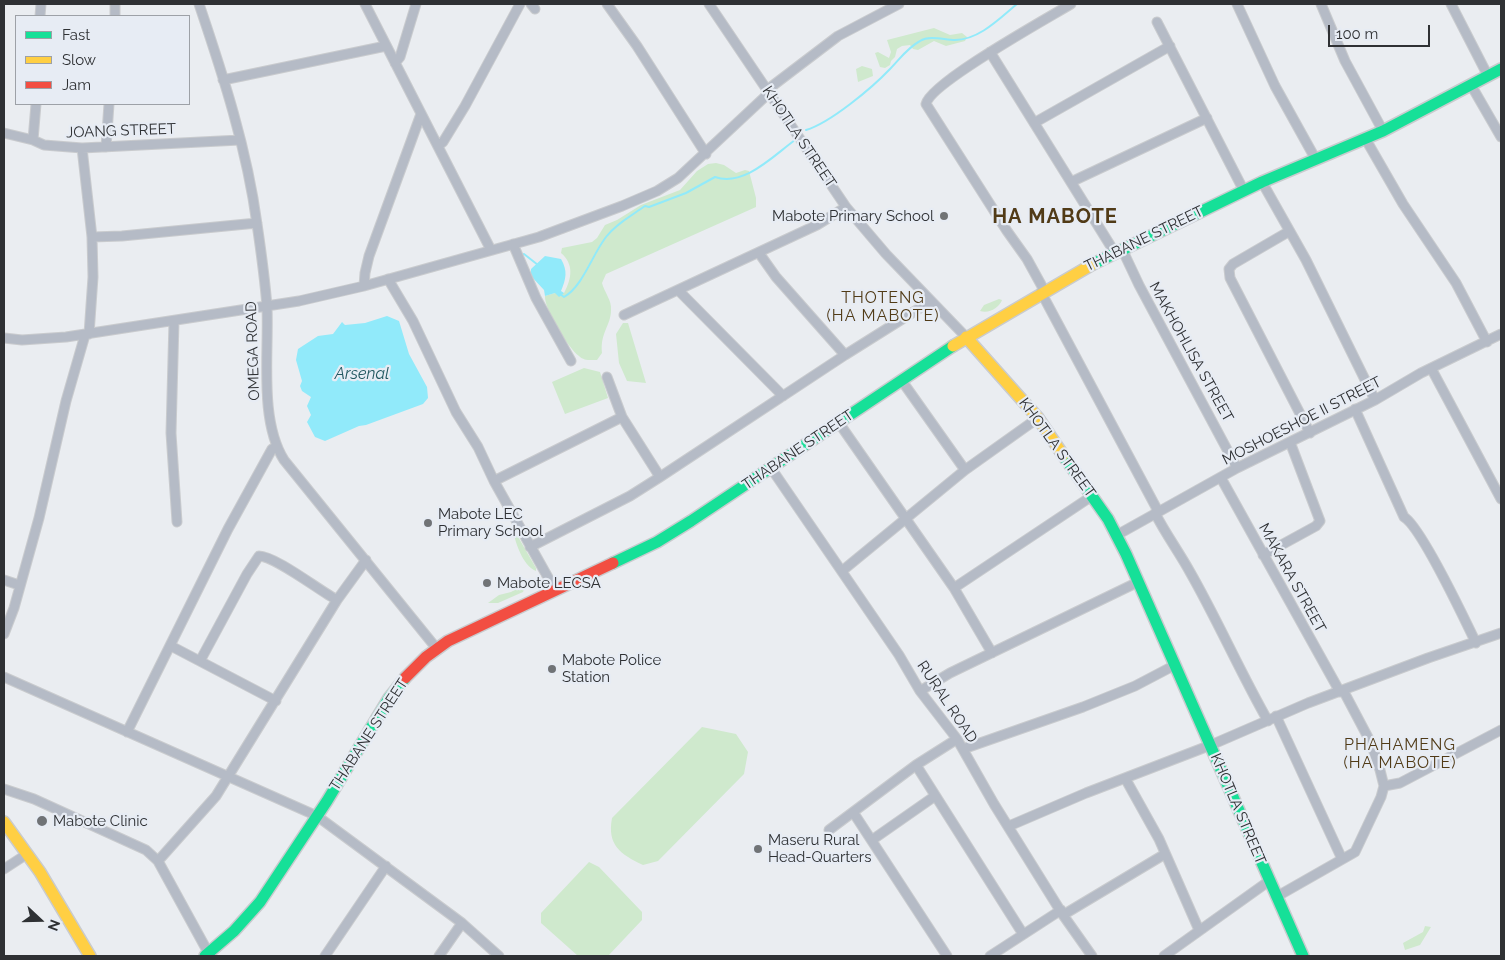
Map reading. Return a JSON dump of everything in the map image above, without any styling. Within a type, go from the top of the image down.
[{"type":"street","name":"OMEGA ROAD","points":[[199,4],[224,80],[240,140],[257,222],[267,306],[270,414],[277,446],[284,460],[437,649]]},
{"type":"street","points":[[365,4],[491,250]]},
{"type":"street","points":[[395,63],[400,57],[416,4]]},
{"type":"street","points":[[438,146],[466,106],[520,4]]},
{"type":"street","points":[[607,4],[637,46],[706,154]]},
{"type":"street","name":"KHOTLA STREET","points":[[709,4],[846,207],[886,254],[966,337],[1038,418],[1117,535],[1303,956]]},
{"type":"street","points":[[4,338],[22,340],[87,334],[267,306],[364,286],[539,237],[657,191],[678,178],[706,154],[768,92],[838,36],[899,4]]},
{"type":"street","points":[[1070,4],[990,52],[934,93],[926,104],[1006,231],[1027,259],[1157,512],[1165,533],[1190,571],[1226,643],[1272,719],[1342,859]]},
{"type":"street","points":[[1237,4],[1275,86],[1315,158]]},
{"type":"street","points":[[1321,4],[1345,60],[1382,131]]},
{"type":"street","points":[[1451,4],[1488,76]]},
{"type":"street","points":[[1157,22],[1244,191]]},
{"type":"street","points":[[224,80],[386,46]]},
{"type":"street","points":[[1034,123],[1170,46]]},
{"type":"street","name":"MAKHOHLISA STREET","points":[[990,52],[1071,182],[1118,251],[1237,468]]},
{"type":"street","name":"THABANE STREET","points":[[212,954],[260,902],[318,816],[389,698],[406,676],[437,649],[657,542],[966,337],[1043,291],[1118,251],[1262,182],[1382,131],[1501,69]]},
{"type":"street","points":[[1471,85],[1501,137]]},
{"type":"street","points":[[33,140],[36,105]]},
{"type":"street","points":[[106,147],[109,105]]},
{"type":"street","points":[[364,286],[364,272],[369,256],[421,114]]},
{"type":"street","points":[[1071,182],[1207,118]]},
{"type":"street","name":"JOANG STREET","points":[[4,133],[51,146],[82,148],[240,140]]},
{"type":"street","points":[[1365,138],[1403,204],[1466,298],[1487,342]]},
{"type":"street","points":[[4,634],[14,608],[39,518],[66,401],[87,334],[92,277],[92,237],[82,148]]},
{"type":"street","points":[[1262,182],[1288,232],[1306,260],[1375,400]]},
{"type":"street","points":[[624,315],[817,225],[846,207]]},
{"type":"street","points":[[92,237],[122,236],[257,222]]},
{"type":"street","points":[[1288,232],[1233,264],[1230,269],[1230,278],[1310,433]]},
{"type":"street","points":[[513,244],[536,298],[571,360]]},
{"type":"street","points":[[759,252],[776,277],[846,355]]},
{"type":"street","points":[[388,279],[413,321],[456,412],[478,447],[494,482],[555,590]]},
{"type":"street","points":[[678,291],[783,396]]},
{"type":"street","points":[[530,547],[630,496],[932,301]]},
{"type":"street","points":[[174,320],[171,433],[177,522]]},
{"type":"street","name":"MOSHOESHOE II STREET","points":[[1117,535],[1237,468],[1310,433],[1375,400],[1431,368],[1501,334]]},
{"type":"street","points":[[1431,368],[1501,499]]},
{"type":"street","points":[[606,377],[622,418],[660,477]]},
{"type":"street","points":[[902,381],[965,470]]},
{"type":"street","points":[[1356,409],[1404,517],[1412,524],[1427,549],[1476,643]]},
{"type":"street","points":[[494,482],[622,418]]},
{"type":"street","points":[[842,570],[965,470],[1038,418]]},
{"type":"street","points":[[839,423],[954,588],[992,653]]},
{"type":"street","points":[[1263,555],[1316,526],[1320,521],[1290,442]]},
{"type":"street","points":[[127,732],[228,529],[272,449],[277,446]]},
{"type":"street","name":"RURAL ROAD","points":[[771,468],[899,655],[920,691],[963,749],[1062,913],[1092,956]]},
{"type":"street","name":"MAKARA STREET","points":[[1221,478],[1371,744],[1384,786]]},
{"type":"street","points":[[954,588],[1092,496]]},
{"type":"street","points":[[200,661],[247,574],[259,556],[264,556],[286,568],[337,600]]},
{"type":"street","points":[[158,861],[190,828],[228,778],[337,600],[366,560]]},
{"type":"street","points":[[4,580],[19,585]]},
{"type":"street","points":[[920,691],[950,673],[1138,582]]},
{"type":"street","points":[[1008,826],[1342,691],[1428,658],[1501,633]]},
{"type":"street","points":[[171,646],[276,701]]},
{"type":"street","points":[[963,749],[1083,707],[1135,686],[1176,665]]},
{"type":"street","points":[[4,677],[228,778],[318,816],[462,923],[499,956]]},
{"type":"street","points":[[1276,897],[1355,852],[1381,797],[1384,786],[1400,782],[1420,773],[1501,730]]},
{"type":"street","points":[[829,830],[916,765],[957,740]]},
{"type":"street","points":[[916,765],[1023,934]]},
{"type":"street","points":[[1125,778],[1160,839],[1199,930]]},
{"type":"street","points":[[4,789],[34,799],[146,850],[158,861],[212,954]]},
{"type":"street","points":[[872,840],[936,796]]},
{"type":"street","points":[[853,812],[947,956]]},
{"type":"street","points":[[4,822],[27,854],[90,956]]},
{"type":"street","points":[[4,869],[27,854]]},
{"type":"street","points":[[990,956],[1023,934],[1165,854]]},
{"type":"street","points":[[325,956],[386,866]]},
{"type":"street","points":[[1164,956],[1269,881]]},
{"type":"street","points":[[440,956],[462,923]]},
{"type":"green space","points":[[934,28],[950,35],[962,33],[967,37],[965,41],[946,46],[934,41],[918,50],[913,49],[910,45],[902,46],[897,49],[890,65],[885,68],[880,67],[875,53],[878,52],[889,58],[891,52],[887,40]]},
{"type":"green space","points":[[862,66],[872,69],[873,76],[858,82],[856,69]]},
{"type":"green space","points":[[708,164],[724,165],[736,173],[745,170],[749,171],[756,198],[756,207],[606,274],[602,283],[610,303],[611,316],[604,334],[602,353],[597,360],[581,358],[563,337],[552,319],[546,302],[545,296],[564,293],[569,282],[570,267],[561,253],[562,248],[592,242],[597,238],[605,225],[641,205],[680,190],[697,171]]},
{"type":"green space","points":[[999,299],[1002,300],[1001,303],[993,310],[987,312],[980,311],[984,305]]},
{"type":"green space","points":[[623,323],[628,323],[646,383],[627,381],[619,363],[616,334]]},
{"type":"green space","points":[[584,368],[600,372],[608,398],[565,414],[552,382]]},
{"type":"green space","points":[[514,535],[517,535],[536,571],[528,566],[519,551]]},
{"type":"green space","points":[[522,586],[525,587],[523,592],[498,603],[488,603],[499,595],[511,592]]},
{"type":"green space","points":[[702,727],[736,734],[748,752],[744,774],[658,861],[643,865],[628,857],[617,848],[612,835],[612,818]]},
{"type":"green space","points":[[589,862],[599,867],[642,912],[642,920],[608,956],[578,956],[541,923],[541,913]]},
{"type":"green space","points":[[1425,926],[1431,927],[1420,945],[1405,950],[1403,943],[1423,932]]},
{"type":"water","points":[[545,256],[561,259],[565,267],[565,279],[561,291],[564,293],[559,297],[555,293],[545,296],[544,290],[531,276],[531,269]]},
{"type":"water","name":"Arsenal","points":[[387,316],[399,321],[409,354],[427,387],[428,398],[423,404],[359,426],[325,441],[315,437],[307,422],[311,415],[307,406],[311,397],[302,391],[300,386],[302,381],[296,360],[298,349],[318,336],[333,334],[342,322],[345,325],[365,323]]},
{"type":"waterway","points":[[806,130],[827,120],[862,95],[907,50],[920,41],[933,38],[955,40],[972,36],[989,27],[1017,4]]},
{"type":"waterway","points":[[560,294],[564,297],[577,286],[610,232],[645,206],[649,207],[686,193],[715,177],[737,178],[747,174],[768,161],[795,140]]},
{"type":"waterway","points":[[521,255],[524,254],[538,265]]},
{"type":"traffic: fast","points":[[1093,264],[1262,182],[1383,131],[1501,69]]},
{"type":"traffic: fast","points":[[613,563],[657,542],[691,521],[953,346]]},
{"type":"traffic: fast","points":[[1063,455],[1108,519],[1126,554],[1303,956]]},
{"type":"traffic: fast","points":[[205,956],[234,931],[260,902],[327,801],[389,698],[405,678]]},
{"type":"traffic: slow","points":[[953,346],[1093,264]]},
{"type":"traffic: slow","points":[[966,337],[1038,418],[1063,455]]},
{"type":"traffic: slow","points":[[4,822],[40,872],[90,956]]},
{"type":"traffic: jam","points":[[405,678],[426,657],[448,641],[613,563]]},
{"type":"place","name":"Mabote Primary School","points":[[944,216]]},
{"type":"place","name":"Mabote LEC Primary School","points":[[428,523]]},
{"type":"place","name":"Mabote LECSA","points":[[487,583]]},
{"type":"place","name":"Mabote Police Station","points":[[552,669]]},
{"type":"place","name":"Mabote Clinic","points":[[42,821]]},
{"type":"place","name":"Maseru Rural Head-Quarters","points":[[758,849]]},
{"type":"district","name":"HA MABOTE","points":[[1055,217]]},
{"type":"district","name":"THOTENG (HA MABOTE)","points":[[883,307]]},
{"type":"district","name":"PHAHAMENG (HA MABOTE)","points":[[1400,754]]}]
